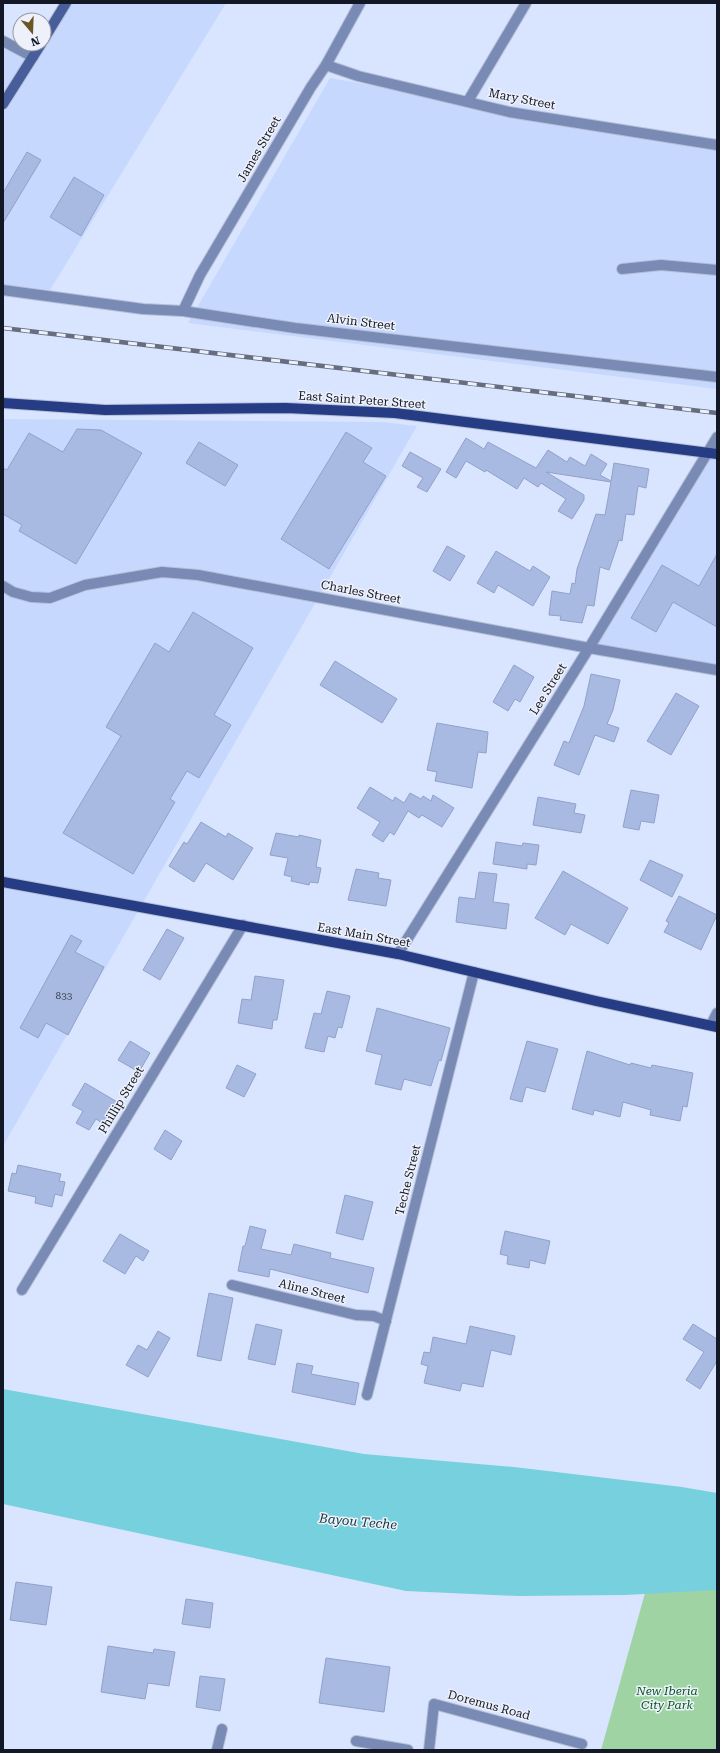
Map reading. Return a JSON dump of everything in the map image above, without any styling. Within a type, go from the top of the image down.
[{"type":"main road","points":[[52,26],[66,3]]},
{"type":"main road","points":[[3,104],[36,52]]},
{"type":"main road","name":"East Saint Peter Street","points":[[3,403],[105,410],[286,408],[395,413],[713,453]]},
{"type":"main road","name":"East Main Street","points":[[3,882],[398,954],[596,1001],[714,1026]]},
{"type":"street","name":"James Street","points":[[183,311],[200,275],[311,87],[326,65],[360,3]]},
{"type":"street","points":[[468,101],[526,3]]},
{"type":"street","points":[[3,41],[33,57]]},
{"type":"street","name":"Mary Street","points":[[326,65],[358,76],[509,112],[717,145]]},
{"type":"street","points":[[622,269],[661,265],[717,270]]},
{"type":"street","name":"Alvin Street","points":[[3,290],[144,309],[183,311],[303,328],[717,377]]},
{"type":"street","name":"Lee Street","points":[[398,954],[713,453],[717,437]]},
{"type":"street","name":"Charles Street","points":[[3,586],[13,592],[31,597],[50,598],[85,585],[162,572],[198,575],[589,648],[717,670]]},
{"type":"street","name":"Phillip Street","points":[[22,1290],[243,925]]},
{"type":"street","name":"Teche Street","points":[[367,1395],[474,972]]},
{"type":"street","points":[[714,1026],[717,1013]]},
{"type":"street","name":"Aline Street","points":[[232,1285],[356,1315],[374,1316],[386,1321]]},
{"type":"street","name":"Doremus Road","points":[[429,1750],[434,1704],[582,1744]]},
{"type":"street","points":[[217,1750],[222,1729]]},
{"type":"street","points":[[356,1741],[408,1750]]},
{"type":"shaded area","points":[[66,3],[226,3],[50,290],[3,284],[3,40],[12,45],[12,52],[24,52],[33,57],[36,52],[52,52],[52,26]]},
{"type":"shaded area","points":[[330,78],[717,146],[717,389],[188,323]]},
{"type":"shaded area","points":[[3,419],[382,422],[417,426],[3,1146]]},
{"type":"shaded area","points":[[709,453],[717,454],[717,670],[589,648]]},
{"type":"green space","name":"New Iberia City Park","points":[[647,1586],[717,1590],[717,1750],[601,1750]]},
{"type":"water","name":"Bayou Teche","points":[[3,1389],[364,1454],[514,1467],[682,1487],[717,1493],[717,1590],[625,1595],[518,1596],[406,1591],[3,1504]]},
{"type":"building","points":[[27,152],[41,160],[3,223],[3,193]]},
{"type":"building","points":[[74,177],[104,195],[81,236],[50,217]]},
{"type":"building","points":[[77,429],[101,430],[142,453],[76,564],[19,531],[22,525],[3,514],[3,468],[7,470],[29,433],[63,452]]},
{"type":"building","points":[[346,432],[372,448],[363,462],[386,476],[329,569],[281,539]]},
{"type":"building","points":[[466,438],[484,449],[488,442],[536,468],[548,450],[567,462],[570,457],[585,466],[591,454],[607,464],[600,475],[611,481],[614,463],[649,469],[646,488],[638,486],[634,515],[626,514],[622,541],[619,540],[609,570],[600,567],[594,606],[587,605],[582,623],[560,620],[561,616],[549,615],[552,591],[570,594],[572,583],[575,584],[577,569],[596,514],[605,515],[611,482],[546,472],[584,495],[584,500],[572,519],[558,511],[566,499],[541,483],[538,487],[524,478],[517,489],[486,470],[485,472],[466,461],[456,478],[446,472]]},
{"type":"building","points":[[199,442],[238,465],[225,486],[186,463]]},
{"type":"building","points":[[410,452],[441,469],[427,492],[417,487],[423,478],[402,466]]},
{"type":"building","points":[[447,546],[465,556],[450,581],[433,571]]},
{"type":"building","points":[[496,551],[530,571],[533,566],[550,577],[533,606],[498,585],[494,593],[477,583]]},
{"type":"building","points":[[717,554],[717,627],[673,602],[656,632],[631,618],[662,565],[699,586]]},
{"type":"building","points":[[193,612],[253,648],[214,715],[231,725],[199,778],[187,771],[170,799],[175,802],[133,874],[63,833],[121,736],[106,727],[155,643],[169,652]]},
{"type":"building","points":[[335,661],[397,699],[382,723],[320,685]]},
{"type":"building","points":[[514,665],[534,677],[520,702],[515,699],[508,711],[493,702]]},
{"type":"building","points":[[591,674],[620,680],[613,710],[607,724],[619,728],[614,742],[595,735],[579,775],[554,765],[564,741],[569,743],[584,706]]},
{"type":"building","points":[[676,693],[699,706],[671,755],[647,741]]},
{"type":"building","points":[[437,723],[488,732],[486,753],[478,752],[472,788],[435,781],[437,772],[427,770]]},
{"type":"building","points":[[370,787],[393,801],[395,797],[404,803],[410,793],[421,799],[423,796],[431,801],[433,795],[454,808],[442,827],[422,815],[419,818],[408,811],[394,835],[390,832],[383,842],[372,835],[380,822],[357,808]]},
{"type":"building","points":[[631,790],[659,795],[654,823],[641,821],[639,830],[623,827]]},
{"type":"building","points":[[538,797],[576,804],[574,813],[585,815],[581,833],[533,825]]},
{"type":"building","points":[[201,822],[226,837],[228,833],[253,848],[233,880],[206,863],[194,882],[169,866],[184,842],[187,844]]},
{"type":"building","points":[[276,833],[299,837],[299,835],[321,840],[316,867],[321,868],[318,883],[310,882],[309,885],[291,881],[292,877],[284,875],[288,858],[270,855]]},
{"type":"building","points":[[496,842],[522,846],[523,843],[539,845],[536,865],[527,864],[527,869],[493,864]]},
{"type":"building","points":[[650,860],[683,875],[672,897],[640,880]]},
{"type":"building","points":[[356,869],[379,873],[378,878],[391,880],[386,906],[348,900]]},
{"type":"building","points":[[563,871],[628,908],[608,944],[571,924],[565,935],[535,918]]},
{"type":"building","points":[[479,872],[497,874],[493,902],[509,904],[506,929],[456,922],[459,897],[475,899]]},
{"type":"building","points":[[679,896],[717,915],[701,950],[664,932],[669,923],[666,921]]},
{"type":"building","points":[[167,929],[184,938],[160,980],[143,970]]},
{"type":"building","points":[[71,935],[82,941],[75,952],[104,967],[68,1035],[46,1023],[38,1038],[20,1028]]},
{"type":"building","points":[[255,976],[284,980],[277,1020],[273,1020],[272,1029],[238,1023],[242,999],[251,1000]]},
{"type":"building","points":[[327,991],[350,996],[342,1028],[338,1027],[335,1038],[328,1036],[324,1052],[305,1048],[314,1013],[321,1014]]},
{"type":"building","points":[[377,1008],[450,1028],[441,1061],[439,1060],[431,1086],[404,1079],[401,1090],[375,1084],[382,1055],[366,1051]]},
{"type":"building","points":[[130,1041],[150,1053],[139,1072],[118,1060]]},
{"type":"building","points":[[527,1041],[558,1049],[545,1092],[526,1087],[522,1102],[510,1099]]},
{"type":"building","points":[[587,1051],[630,1065],[631,1063],[651,1068],[652,1065],[693,1073],[687,1107],[683,1106],[680,1121],[650,1115],[651,1110],[623,1102],[620,1117],[594,1110],[593,1115],[572,1109]]},
{"type":"building","points":[[237,1065],[256,1074],[244,1097],[226,1088]]},
{"type":"building","points":[[85,1083],[119,1103],[105,1125],[96,1119],[89,1130],[76,1123],[83,1111],[72,1105]]},
{"type":"building","points":[[165,1130],[182,1141],[171,1160],[154,1149]]},
{"type":"building","points":[[18,1165],[61,1174],[59,1181],[65,1182],[62,1196],[55,1194],[52,1207],[35,1203],[36,1197],[8,1191],[12,1173],[16,1174]]},
{"type":"building","points":[[345,1195],[373,1202],[363,1240],[336,1233]]},
{"type":"building","points":[[250,1226],[266,1230],[261,1249],[291,1255],[294,1244],[331,1253],[330,1258],[374,1268],[368,1293],[270,1269],[269,1277],[238,1271],[243,1246],[245,1246]]},
{"type":"building","points":[[505,1231],[550,1241],[545,1264],[530,1260],[529,1268],[507,1264],[508,1256],[500,1254]]},
{"type":"building","points":[[120,1234],[149,1251],[143,1261],[136,1256],[125,1274],[103,1261]]},
{"type":"building","points":[[209,1293],[233,1298],[221,1361],[197,1356]]},
{"type":"building","points":[[256,1324],[282,1330],[275,1365],[248,1359]]},
{"type":"building","points":[[693,1324],[717,1339],[717,1361],[700,1389],[686,1380],[704,1352],[683,1339]]},
{"type":"building","points":[[470,1326],[515,1336],[511,1355],[491,1350],[483,1387],[462,1383],[460,1391],[424,1383],[428,1366],[421,1364],[424,1352],[430,1353],[433,1337],[466,1344]]},
{"type":"building","points":[[158,1331],[170,1338],[148,1377],[126,1365],[138,1345],[147,1350]]},
{"type":"building","points":[[297,1363],[313,1366],[311,1374],[359,1383],[355,1405],[292,1392]]},
{"type":"building","points":[[16,1582],[52,1587],[46,1625],[10,1620]]},
{"type":"building","points":[[186,1599],[213,1603],[210,1628],[182,1624]]},
{"type":"building","points":[[108,1646],[153,1653],[154,1649],[175,1652],[169,1686],[148,1683],[145,1699],[101,1692]]},
{"type":"building","points":[[326,1658],[390,1667],[384,1712],[319,1703]]},
{"type":"building","points":[[200,1676],[225,1679],[220,1711],[196,1707]]},
{"type":"railway","points":[[3,328],[717,413]]}]
